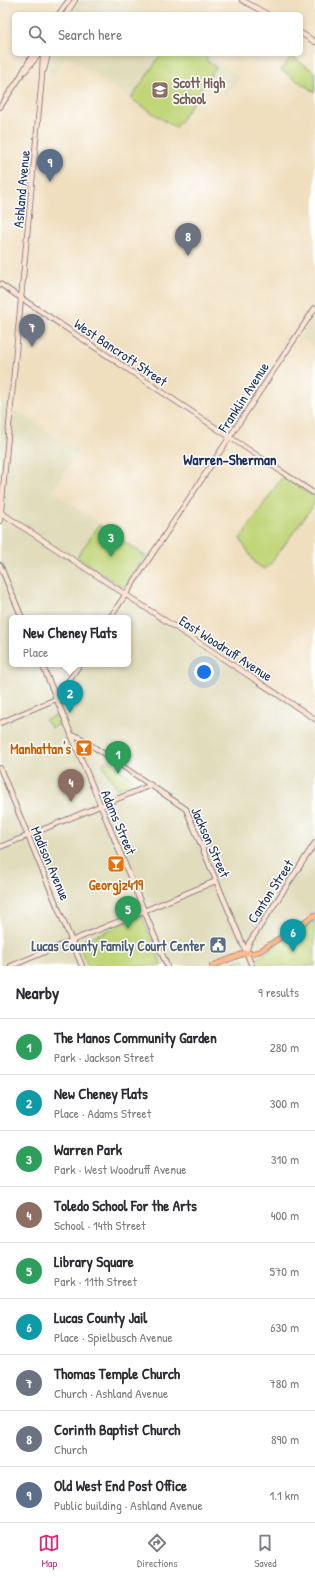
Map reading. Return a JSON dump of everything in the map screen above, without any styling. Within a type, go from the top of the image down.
[{"type":"main road","points":[[212,966],[246,952],[254,953],[266,948],[315,915]]},
{"type":"street","points":[[242,0],[263,12]]},
{"type":"street","points":[[61,12],[72,1]]},
{"type":"street","points":[[67,12],[72,1]]},
{"type":"street","points":[[303,34],[315,42]]},
{"type":"street","points":[[0,108],[32,56]]},
{"type":"street","points":[[19,79],[37,56]]},
{"type":"street","name":"Ashland Avenue","points":[[0,521],[43,74],[43,56]]},
{"type":"street","name":"Ashland Avenue","points":[[43,74],[48,56]]},
{"type":"street","name":"West Bancroft Street","points":[[0,284],[315,494]]},
{"type":"street","name":"Franklin Avenue","points":[[112,615],[315,308]]},
{"type":"street","name":"East Woodruff Avenue","points":[[0,512],[315,719]]},
{"type":"street","points":[[0,565],[21,615]]},
{"type":"street","name":"Adams Street","points":[[43,667],[167,966]]},
{"type":"street","points":[[0,723],[56,699],[78,667]]},
{"type":"street","name":"Jackson Street","points":[[71,735],[79,736],[186,809],[252,966]]},
{"type":"street","name":"Madison Avenue","points":[[0,768],[82,966]]},
{"type":"street","points":[[0,847],[151,785]]},
{"type":"street","name":"Canton Street","points":[[246,952],[249,943],[315,843]]},
{"type":"street","points":[[11,966],[216,881]]},
{"type":"shaded area","points":[[78,0],[123,0],[141,12],[70,12]]},
{"type":"shaded area","name":"Scott High School","points":[[50,56],[66,56],[53,76],[47,71]]},
{"type":"shaded area","name":"Scott High School","points":[[66,56],[208,56],[240,77],[226,96],[205,84],[176,128]]},
{"type":"shaded area","points":[[315,314],[315,347],[300,337]]},
{"type":"shaded area","points":[[0,400],[78,451],[52,491],[153,558],[129,595],[315,717],[315,966],[0,966]]},
{"type":"green space","points":[[160,56],[206,56],[208,57],[206,60],[216,67],[176,128],[131,99]]},
{"type":"green space","points":[[291,56],[315,72],[314,92],[281,70]]},
{"type":"green space","points":[[283,476],[315,498],[315,503],[269,566],[263,569],[255,563],[240,539]]},
{"type":"green space","points":[[99,525],[145,556],[124,588],[77,557]]},
{"type":"green space","points":[[58,715],[61,724],[51,728],[45,720]]},
{"type":"green space","points":[[108,760],[131,778],[132,781],[129,784],[117,789],[113,779],[111,780],[102,763]]},
{"type":"green space","points":[[142,916],[162,966],[88,966],[78,943]]},
{"type":"green space","points":[[315,921],[315,966],[256,966],[254,961]]},
{"type":"green space","points":[[243,958],[246,966],[225,966]]},
{"type":"place","name":"Scott High School","points":[[160,90]]},
{"type":"place","name":"Old West End Post Office","points":[[50,182]]},
{"type":"place","name":"Corinth Baptist Church","points":[[188,256]]},
{"type":"place","name":"Thomas Temple Church","points":[[32,347]]},
{"type":"place","name":"Warren Park","points":[[111,557]]},
{"type":"place","name":"New Cheney Flats","points":[[70,713]]},
{"type":"place","name":"Manhattan's","points":[[84,748]]},
{"type":"place","name":"The Manos Community Garden","points":[[118,774]]},
{"type":"place","name":"Toledo School For the Arts","points":[[71,802]]},
{"type":"place","name":"Georgjz419","points":[[116,864]]},
{"type":"place","name":"Library Square","points":[[128,929]]},
{"type":"place","name":"Lucas County Family Court Center","points":[[218,945]]},
{"type":"place","name":"Lucas County Jail","points":[[293,952]]},
{"type":"district","name":"Warren-Sherman","points":[[230,459]]}]
